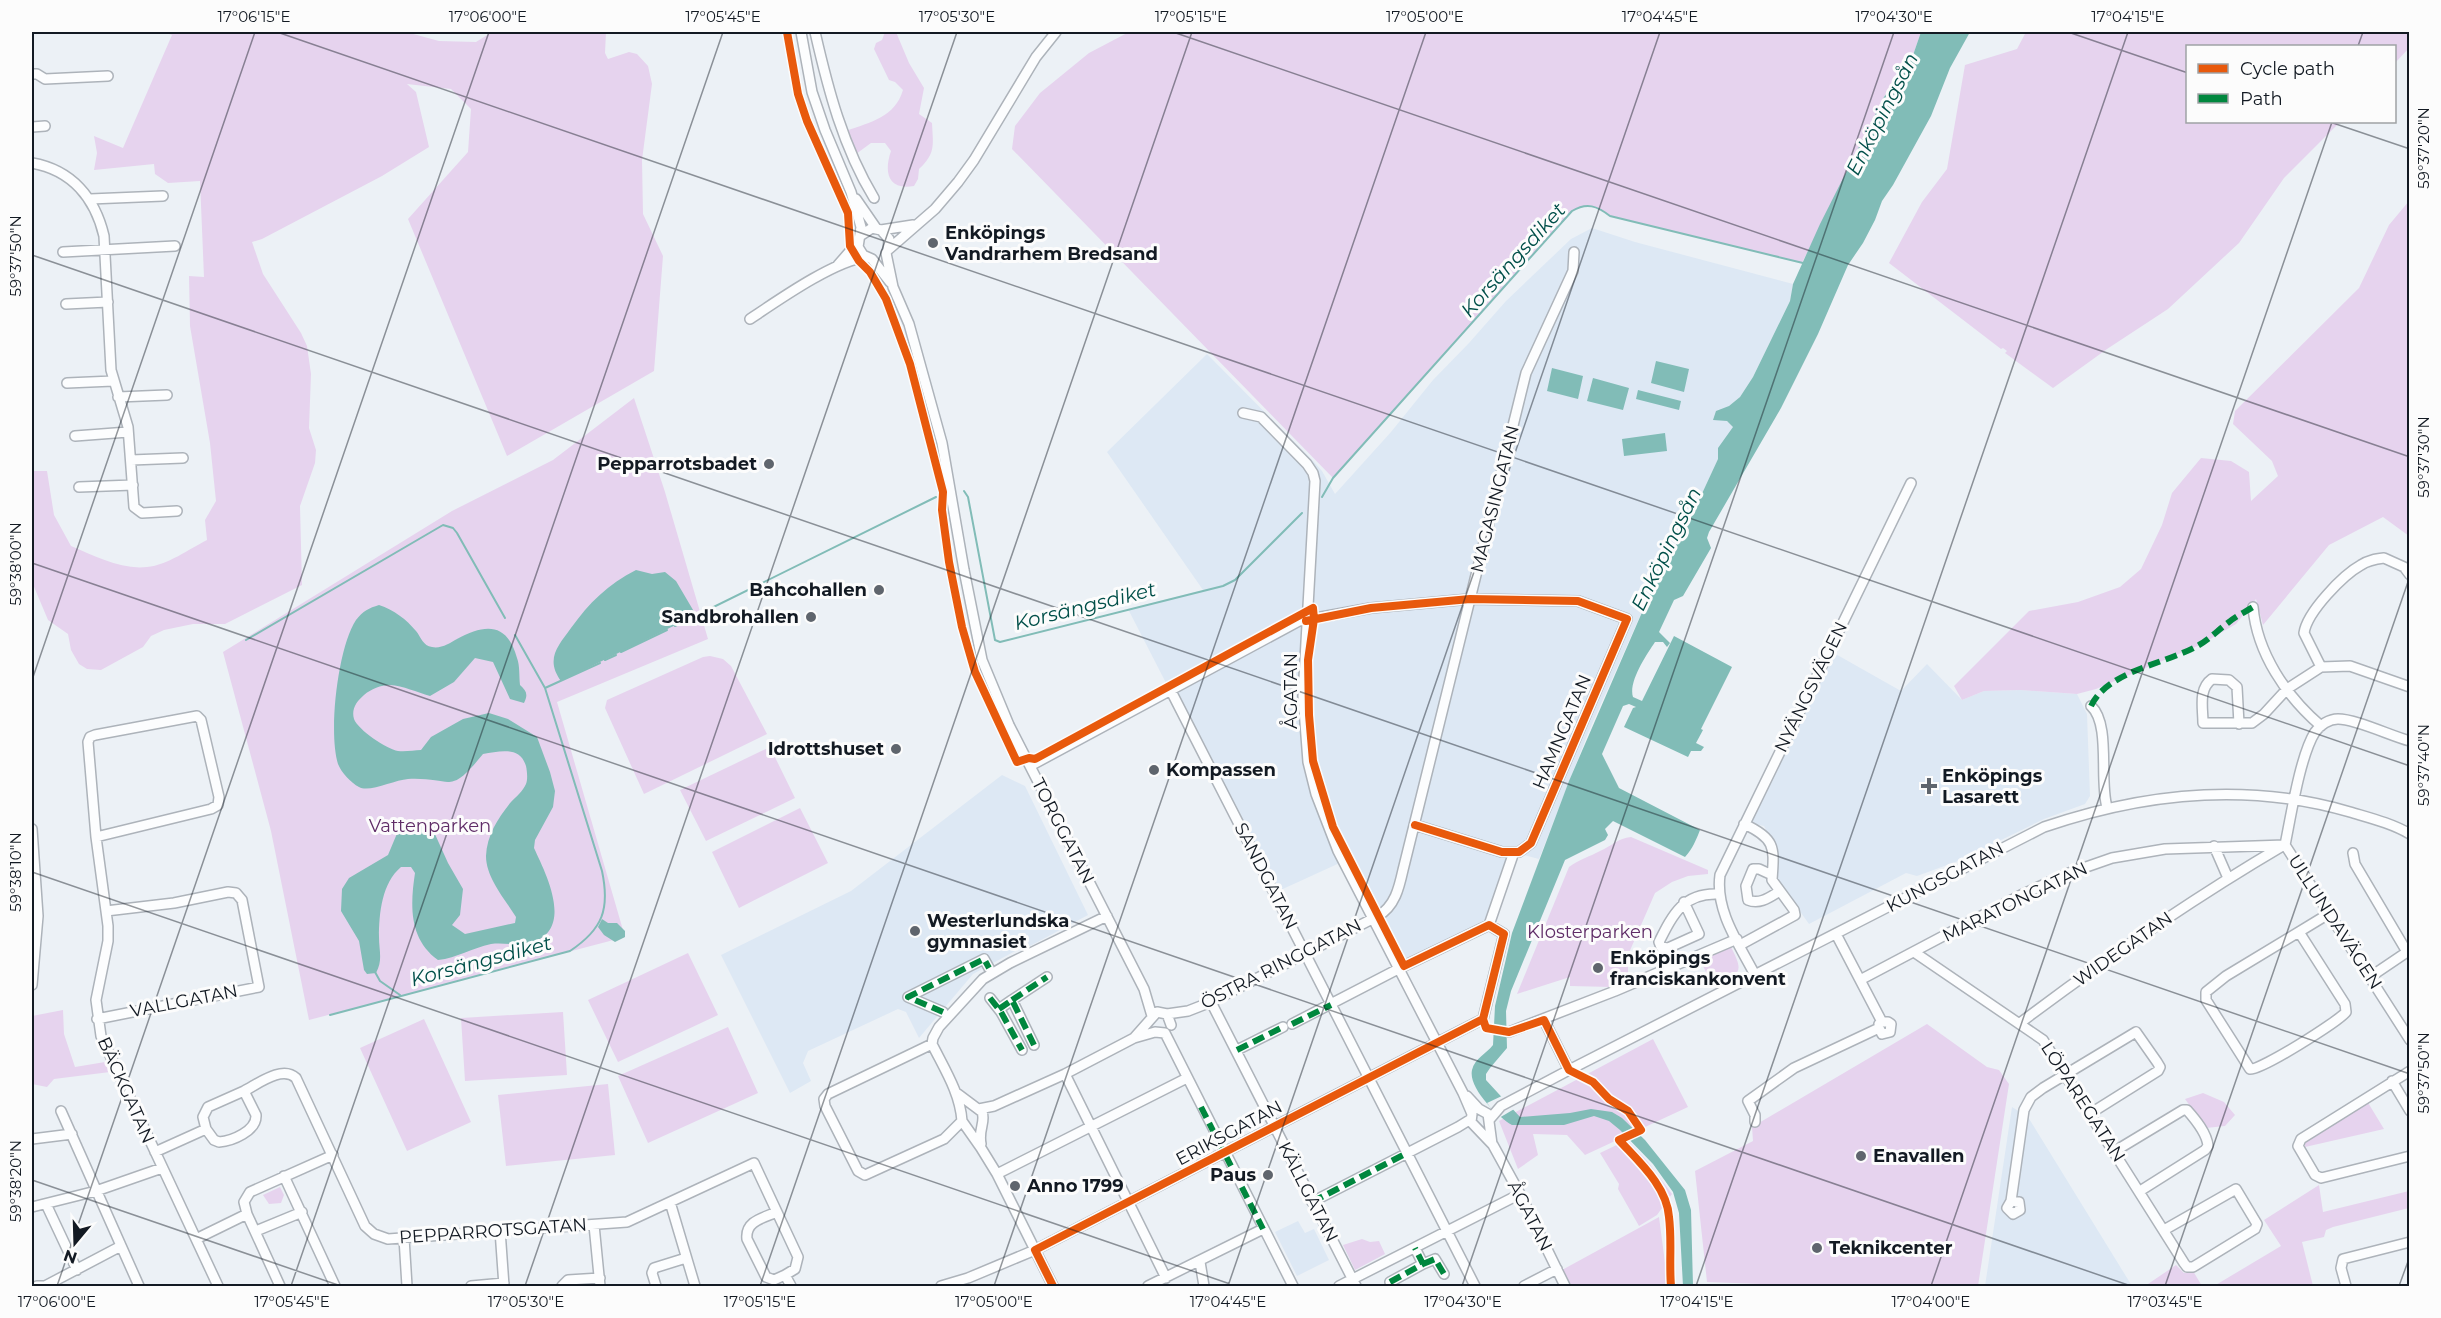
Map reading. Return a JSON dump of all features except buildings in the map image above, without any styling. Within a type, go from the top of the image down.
[{"type":"street","points":[[801,32],[809,81],[825,130],[851,192],[861,228],[859,239]]},
{"type":"street","points":[[815,32],[839,123],[874,198]]},
{"type":"street","points":[[750,319],[834,269],[869,258],[880,258],[935,209],[963,174],[1036,57],[1056,32]]},
{"type":"street","points":[[34,74],[45,79],[108,76]]},
{"type":"street","points":[[825,130],[839,123]]},
{"type":"street","points":[[32,127],[45,126]]},
{"type":"street","points":[[32,163],[46,166],[66,175],[90,199],[100,218],[105,249],[113,381],[128,432],[133,502],[138,511],[142,513],[177,511]]},
{"type":"street","name":"TORGGATAN","points":[[851,192],[889,239],[887,251],[893,287],[909,324],[942,443],[982,660],[1009,725],[1144,989],[1150,1018]]},
{"type":"street","points":[[90,199],[163,196]]},
{"type":"street","points":[[834,269],[867,229],[915,225]]},
{"type":"street","name":"TORGGATAN","points":[[859,239],[860,252],[869,258],[893,287]]},
{"type":"street","points":[[63,252],[175,246]]},
{"type":"street","name":"MAGASINGATAN","points":[[1374,918],[1391,905],[1398,892],[1526,373],[1573,271],[1574,252]]},
{"type":"street","points":[[66,304],[108,302]]},
{"type":"street","points":[[67,383],[113,381]]},
{"type":"street","points":[[118,397],[167,395]]},
{"type":"street","name":"ÅGATAN","points":[[1242,413],[1261,417],[1313,473],[1315,481],[1304,696],[1308,762],[1316,794],[1338,850],[1464,1093],[1484,1116],[1493,1146],[1520,1194],[1565,1287]]},
{"type":"street","points":[[75,436],[128,432]]},
{"type":"street","points":[[131,460],[183,458]]},
{"type":"street","name":"NYÄNGSVÄGEN","points":[[1755,975],[1724,913],[1719,894],[1720,875],[1911,483]]},
{"type":"street","points":[[79,487],[133,485]]},
{"type":"street","points":[[2321,667],[2304,633],[2309,618],[2334,589],[2361,564],[2374,559],[2384,558],[2394,561],[2404,567],[2409,575]]},
{"type":"street","points":[[1030,766],[1299,621],[1371,608],[1470,599]]},
{"type":"street","name":"HAMNGATAN","points":[[1470,599],[1578,602],[1627,620],[1531,843],[1516,852],[1489,925]]},
{"type":"street","points":[[2253,607],[2259,639],[2274,670],[2287,689],[2321,726],[2328,721],[2347,720],[2409,741]]},
{"type":"street","points":[[2239,724],[2237,687],[2229,680],[2212,679],[2204,685],[2202,692],[2203,723],[2239,724],[2252,723],[2287,689],[2321,667],[2350,666],[2409,687]]},
{"type":"street","name":"SANDGATAN","points":[[1171,691],[1475,1287]]},
{"type":"street","points":[[2091,706],[2096,710],[2101,728],[2104,755],[2104,797],[2107,807]]},
{"type":"street","name":"BÄCKGATAN","points":[[96,837],[215,808],[219,797],[201,720],[197,716],[90,737],[88,747],[96,837],[108,941],[98,987],[97,1018],[100,1036],[218,1287]]},
{"type":"street","name":"ULLUNDAVÄGEN","points":[[2321,726],[2311,742],[2294,799],[2285,845],[2409,1040]]},
{"type":"street","name":"KUNGSGATAN","points":[[1484,1116],[1569,1070],[2044,827],[2107,807],[2185,795],[2237,794],[2294,799],[2379,820],[2409,834]]},
{"type":"street","points":[[1509,1032],[1738,942],[1794,917],[1794,910],[1772,880],[1775,863],[1772,849],[1761,833],[1744,824]]},
{"type":"street","points":[[1415,825],[1502,852],[1516,852]]},
{"type":"street","points":[[32,829],[38,916],[32,985]]},
{"type":"street","name":"MARATONGATAN","points":[[1860,980],[2021,895],[2069,873],[2112,858],[2165,849],[2285,845]]},
{"type":"street","name":"WIDEGATAN","points":[[2020,1023],[2152,927],[2228,878],[2285,845]]},
{"type":"street","points":[[2214,846],[2228,878]]},
{"type":"street","points":[[2353,853],[2355,864],[2408,954],[2370,977]]},
{"type":"street","points":[[1772,875],[1759,869],[1753,869],[1746,886],[1748,900],[1755,903],[1780,891]]},
{"type":"street","name":"VALLGATAN","points":[[97,1018],[259,987],[242,900],[236,893],[228,892],[174,903],[106,911]]},
{"type":"street","points":[[1684,902],[1698,934],[1668,948],[1661,947],[1659,942],[1664,932],[1684,902],[1701,896],[1719,894]]},
{"type":"street","points":[[2299,932],[2344,1004],[2346,1012],[2278,1057],[2253,1070],[2248,1067],[2206,1000],[2206,992],[2226,976],[2330,913]]},
{"type":"street","points":[[1053,1287],[997,1174],[964,1121],[957,1092],[932,1044],[939,1027],[983,979],[1010,963],[1107,916]]},
{"type":"street","name":"ÖSTRA RINGGATAN","points":[[1166,1013],[1188,1011],[1211,1002],[1374,918]]},
{"type":"street","points":[[1237,1050],[1489,925],[1504,934],[1483,1019],[1437,1043]]},
{"type":"street","points":[[1755,1122],[1755,1115],[1748,1101],[1779,1077],[1880,1025],[1836,934]]},
{"type":"street","name":"LÖPAREGATAN","points":[[1914,952],[2043,1040],[2187,1267],[2193,1267],[2255,1229],[2258,1224],[2257,1219],[2236,1189],[2164,1230]]},
{"type":"street","points":[[942,1012],[908,997],[984,959],[989,968]]},
{"type":"street","points":[[999,1009],[1047,977]]},
{"type":"street","name":"TORGGATAN","points":[[1144,989],[1166,1013]]},
{"type":"street","points":[[990,998],[999,1009],[1022,1050]]},
{"type":"street","points":[[1012,1000],[1034,1045]]},
{"type":"street","name":"KÄLLGATAN","points":[[1211,1002],[1354,1283]]},
{"type":"street","name":"ÖSTRA RINGGATAN","points":[[1168,1029],[1188,1011]]},
{"type":"street","points":[[1134,1038],[1157,1012],[1166,1013],[1168,1029],[1187,1078],[1293,1287]]},
{"type":"street","points":[[1150,1018],[1150,1028],[1155,1032]]},
{"type":"street","points":[[1544,1020],[1569,1070]]},
{"type":"street","points":[[932,1044],[828,1094],[824,1100],[858,1171],[865,1174],[944,1139],[976,1108],[994,1106],[1065,1074],[1134,1038],[1168,1029]]},
{"type":"street","points":[[2011,1201],[2024,1110],[2036,1093],[2133,1032],[2138,1034],[2160,1067],[2158,1071],[2091,1113]]},
{"type":"street","name":"ERIKSGATAN","points":[[941,1287],[1035,1250],[1437,1043]]},
{"type":"street","points":[[2409,1071],[2301,1139],[2299,1150],[2315,1175],[2321,1178],[2409,1156]]},
{"type":"street","name":"PEPPARROTSGATAN","points":[[244,1091],[283,1072],[296,1078],[365,1226],[380,1237],[404,1238],[635,1220],[754,1163],[777,1212]]},
{"type":"street","points":[[1065,1074],[1166,1278]]},
{"type":"street","points":[[997,1174],[1187,1078]]},
{"type":"street","points":[[2392,1081],[2409,1111]]},
{"type":"street","points":[[244,1091],[257,1119],[251,1129],[219,1142],[214,1140],[206,1129],[203,1117],[208,1107],[244,1091]]},
{"type":"street","points":[[957,1092],[982,1112],[981,1148]]},
{"type":"street","points":[[982,1124],[994,1106]]},
{"type":"street","points":[[2115,1151],[2183,1110],[2187,1110],[2208,1140],[2205,1150],[2140,1191]]},
{"type":"street","points":[[61,1112],[139,1287]]},
{"type":"street","points":[[1312,1202],[1484,1116]]},
{"type":"street","points":[[964,1121],[982,1124]]},
{"type":"street","points":[[154,1152],[206,1129]]},
{"type":"street","points":[[32,1139],[72,1134]]},
{"type":"street","points":[[280,1287],[247,1214],[244,1202],[247,1195],[333,1155]]},
{"type":"street","points":[[32,1207],[96,1191],[162,1168]]},
{"type":"street","points":[[284,1176],[335,1287]]},
{"type":"street","points":[[1339,1287],[1354,1283],[1414,1248],[1520,1194]]},
{"type":"street","points":[[670,1202],[694,1287]]},
{"type":"street","points":[[46,1204],[77,1270]]},
{"type":"street","points":[[256,1231],[302,1212]]},
{"type":"street","points":[[777,1212],[798,1257],[795,1269],[774,1280],[766,1277],[747,1239],[747,1228],[750,1224],[777,1212]]},
{"type":"street","points":[[196,1239],[247,1214]]},
{"type":"street","points":[[562,1287],[568,1280],[600,1282],[594,1225]]},
{"type":"street","points":[[1148,1287],[1263,1229]]},
{"type":"street","points":[[471,1287],[504,1285],[500,1230]]},
{"type":"street","points":[[404,1238],[407,1287]]},
{"type":"street","points":[[2346,1287],[2341,1268],[2343,1259],[2409,1242]]},
{"type":"street","points":[[37,1287],[45,1286],[121,1246]]},
{"type":"street","points":[[1414,1248],[1423,1264]]},
{"type":"street","points":[[656,1287],[652,1273],[654,1268],[686,1258]]},
{"type":"street","points":[[1390,1282],[1435,1259],[1444,1274]]},
{"type":"street","points":[[1200,1262],[1204,1287]]},
{"type":"street","points":[[1524,1287],[1557,1269]]},
{"type":"street","points":[[785,1275],[791,1287]]},
{"type":"shaded area","points":[[1592,228],[1635,242],[1793,284],[1790,301],[1753,377],[1740,397],[1729,406],[1727,421],[1733,427],[1687,526],[1656,580],[1588,733],[1539,859],[1513,852],[1489,925],[1400,967],[1344,861],[1274,893],[1128,609],[1203,590],[1107,452],[1207,354],[1314,462],[1335,494],[1391,432],[1433,380],[1506,301],[1571,239]]},
{"type":"shaded area","name":"Enköpings Lasarett","points":[[1832,652],[1901,691],[1927,664],[1962,700],[1984,691],[2020,690],[2077,694],[2087,714],[2090,796],[2085,804],[2044,819],[1958,861],[1917,876],[1906,873],[1809,924],[1777,879],[1779,860],[1764,826],[1755,824],[1751,819]]},
{"type":"shaded area","name":"Westerlundska gymnasiet","points":[[1002,775],[1025,786],[1088,915],[973,974],[919,1038],[906,1012],[898,1009],[808,1051],[803,1063],[811,1081],[790,1093],[721,955],[851,891]]},
{"type":"shaded area","points":[[2012,1107],[2028,1117],[2132,1286],[1985,1286]]},
{"type":"shaded area","points":[[1298,1221],[1305,1233],[1314,1229],[1329,1260],[1297,1276],[1275,1232]]},
{"type":"green space","points":[[163,32],[406,32],[439,41],[476,42],[492,32],[606,32],[605,53],[608,59],[629,52],[637,54],[648,66],[652,84],[642,160],[643,214],[663,256],[654,371],[507,456],[408,219],[468,152],[471,109],[451,89],[407,84],[416,92],[429,147],[382,176],[262,239],[252,242],[263,274],[307,346],[311,374],[309,428],[316,450],[315,463],[300,506],[302,585],[225,624],[193,624],[164,630],[151,636],[143,647],[101,670],[87,669],[79,664],[71,650],[68,634],[48,620],[32,582],[32,471],[47,471],[54,515],[71,546],[108,561],[128,566],[155,566],[207,540],[205,520],[216,501],[210,443],[190,326],[189,276],[204,277],[200,181],[168,183],[155,174],[154,164],[94,170],[97,153],[94,136],[123,148],[172,35]]},
{"type":"green space","points":[[885,32],[896,32],[909,63],[924,88],[919,114],[932,123],[931,153],[919,169],[918,179],[914,186],[898,185],[890,178],[888,166],[891,151],[885,143],[871,143],[856,154],[846,131],[873,121],[888,112],[894,107],[903,90],[895,82],[889,80],[874,49],[876,43],[882,40]]},
{"type":"green space","points":[[1129,32],[1921,32],[1912,58],[1884,97],[1802,263],[1610,216],[1592,206],[1577,208],[1333,478],[1012,149],[1015,126],[1040,93],[1089,53]]},
{"type":"green space","points":[[2026,32],[2409,32],[2410,47],[2396,62],[2396,45],[2186,45],[2186,123],[2339,123],[2284,178],[2239,243],[2168,309],[2053,388],[1889,263],[1922,202],[1947,169],[1965,65],[2017,49]]},
{"type":"green space","points":[[2409,201],[2409,536],[2383,517],[2329,545],[2263,625],[2256,599],[2236,624],[2200,645],[2096,689],[2077,694],[2020,690],[1984,691],[1962,700],[1954,686],[2029,611],[2078,602],[2120,587],[2141,569],[2162,525],[2172,493],[2201,458],[2231,461],[2249,472],[2251,501],[2278,476],[2272,461],[2233,424],[2235,411],[2359,288],[2389,225]]},
{"type":"green space","name":"Vattenparken","points":[[634,398],[665,492],[708,639],[557,702],[625,937],[309,1020],[271,831],[223,652],[452,511],[553,460]]},
{"type":"green space","points":[[703,657],[723,659],[731,666],[767,734],[644,794],[605,708],[607,700]]},
{"type":"green space","points":[[770,747],[795,798],[706,841],[680,790]]},
{"type":"green space","points":[[800,808],[828,863],[739,908],[712,852]]},
{"type":"green space","name":"Klosterparken","points":[[1631,837],[1708,870],[1708,874],[1688,876],[1672,882],[1655,893],[1628,955],[1628,980],[1612,987],[1570,986],[1570,977],[1517,994],[1569,867]]},
{"type":"green space","points":[[1730,945],[1738,962],[1738,972],[1713,986],[1700,960]]},
{"type":"green space","points":[[688,953],[718,1015],[618,1062],[588,1000]]},
{"type":"green space","points":[[63,1010],[64,1034],[75,1067],[105,1062],[110,1072],[54,1079],[47,1087],[32,1084],[32,1016]]},
{"type":"green space","points":[[563,1012],[567,1075],[465,1081],[461,1018]]},
{"type":"green space","points":[[424,1019],[471,1122],[407,1151],[360,1048]]},
{"type":"green space","name":"Enavallen","points":[[1927,1024],[1987,1067],[1999,1070],[2009,1084],[1978,1286],[1815,1286],[1707,1282],[1695,1171],[1753,1141],[1752,1127]]},
{"type":"green space","points":[[728,1027],[758,1093],[648,1143],[618,1076]]},
{"type":"green space","points":[[1653,1039],[1688,1107],[1585,1155],[1567,1135],[1533,1134],[1538,1155],[1518,1169],[1499,1121]]},
{"type":"green space","points":[[608,1084],[615,1155],[506,1166],[498,1095]]},
{"type":"green space","points":[[2203,1093],[2224,1102],[2235,1115],[2225,1126],[2206,1128],[2185,1099]]},
{"type":"green space","points":[[2367,1101],[2384,1129],[2305,1147],[2305,1140]]},
{"type":"green space","points":[[1627,1140],[1648,1162],[1672,1194],[1657,1215],[1639,1226],[1618,1189],[1619,1184],[1600,1153]]},
{"type":"green space","points":[[2319,1185],[2323,1212],[2409,1191],[2409,1208],[2333,1227],[2326,1230],[2324,1237],[2302,1242],[2313,1286],[2214,1286],[2281,1246],[2264,1220]]},
{"type":"green space","points":[[280,1187],[284,1195],[281,1203],[269,1204],[263,1195]]},
{"type":"green space","points":[[1659,1217],[1668,1286],[1572,1286],[1562,1270]]},
{"type":"green space","points":[[1362,1239],[1370,1242],[1379,1241],[1385,1254],[1355,1270],[1343,1245]]},
{"type":"green space","points":[[2176,1265],[2184,1273],[2193,1271],[2202,1286],[2145,1286]]},
{"type":"water","name":"Enköpingsån","points":[[1921,32],[1970,32],[1950,68],[1931,116],[1882,201],[1863,243],[1848,265],[1818,334],[1781,408],[1709,532],[1707,538],[1711,548],[1683,596],[1674,600],[1659,632],[1670,643],[1667,647],[1663,642],[1655,642],[1639,668],[1633,684],[1633,697],[1642,701],[1674,636],[1732,667],[1696,743],[1704,747],[1701,751],[1691,751],[1688,757],[1624,727],[1633,708],[1636,707],[1629,704],[1623,706],[1602,754],[1619,788],[1700,830],[1685,857],[1613,821],[1605,829],[1608,835],[1605,840],[1565,860],[1511,991],[1506,1011],[1507,1048],[1486,1074],[1486,1080],[1520,1117],[1591,1109],[1612,1112],[1622,1118],[1645,1140],[1685,1190],[1691,1210],[1693,1286],[1683,1286],[1679,1213],[1673,1192],[1653,1164],[1620,1130],[1609,1121],[1594,1116],[1564,1125],[1512,1125],[1499,1116],[1479,1093],[1472,1077],[1472,1070],[1478,1059],[1493,1045],[1495,1006],[1512,933],[1569,781],[1656,580],[1687,526],[1718,459],[1718,448],[1733,427],[1727,421],[1713,420],[1716,411],[1729,406],[1740,397],[1753,377],[1790,301],[1793,284],[1820,224],[1884,97],[1912,58]]},
{"type":"water","points":[[1656,361],[1689,369],[1684,392],[1651,383]]},
{"type":"water","points":[[1552,368],[1583,376],[1578,399],[1547,391]]},
{"type":"water","points":[[1593,378],[1629,388],[1623,410],[1587,401]]},
{"type":"water","points":[[1638,390],[1681,401],[1679,410],[1636,399]]},
{"type":"water","points":[[1665,433],[1667,451],[1624,456],[1622,439]]},
{"type":"water","points":[[636,570],[652,574],[665,572],[676,581],[696,615],[561,681],[556,673],[554,659],[562,641],[585,610],[600,595],[617,581]]},
{"type":"water","name":"Vattenparken","points":[[379,605],[390,609],[404,619],[429,646],[442,646],[467,634],[494,629],[501,632],[513,646],[519,664],[520,685],[526,693],[524,703],[510,699],[493,662],[475,658],[454,682],[430,696],[405,688],[383,686],[364,695],[357,703],[353,715],[357,723],[373,738],[398,751],[421,750],[431,737],[463,719],[489,713],[508,719],[537,737],[555,791],[553,807],[535,840],[534,848],[550,885],[554,913],[552,925],[545,935],[533,942],[491,944],[438,960],[421,942],[414,921],[412,898],[415,873],[411,867],[401,867],[390,881],[383,899],[378,968],[376,973],[367,974],[364,970],[359,941],[341,911],[342,889],[349,878],[388,855],[401,824],[412,822],[424,824],[434,832],[463,889],[460,915],[452,925],[465,934],[515,923],[516,917],[489,872],[486,856],[488,841],[494,827],[506,808],[523,789],[527,777],[526,766],[519,755],[502,751],[483,754],[463,776],[450,782],[408,779],[363,788],[347,777],[338,764],[335,750],[336,690],[344,649],[356,620],[366,610]]},
{"type":"water","points":[[602,919],[608,923],[617,923],[625,931],[625,937],[615,942],[604,935],[598,927]]},
{"type":"pier","points":[[1504,1095],[1516,1108],[1499,1118],[1487,1103]]},
{"type":"waterway","name":"Korsängsdiket","points":[[1322,497],[1333,478],[1577,208],[1592,206],[1610,216],[1803,263]]},
{"type":"waterway","name":"Korsängsdiket","points":[[964,491],[968,497],[995,640],[1000,642],[1223,586],[1235,580],[1302,513]]},
{"type":"waterway","name":"Korsängsdiket","points":[[675,626],[936,497]]},
{"type":"waterway","name":"Korsängsdiket","points":[[246,640],[443,525],[453,528],[457,533],[505,618]]},
{"type":"waterway","name":"Korsängsdiket","points":[[621,652],[667,630]]},
{"type":"waterway","name":"Korsängsdiket","points":[[330,1015],[570,951],[590,935],[597,926],[604,907],[602,871],[545,688],[515,635]]},
{"type":"waterway","name":"Korsängsdiket","points":[[605,660],[616,655]]},
{"type":"waterway","name":"Korsängsdiket","points":[[545,688],[600,663]]},
{"type":"waterway","points":[[375,972],[380,981],[400,995]]},
{"type":"marked path","points":[[2091,706],[2099,694],[2124,676],[2186,652],[2253,607]]},
{"type":"marked path","points":[[943,1012],[908,997],[984,959],[989,968]]},
{"type":"marked path","points":[[1012,1000],[1047,977]]},
{"type":"marked path","points":[[990,998],[1001,1012],[1022,1050]]},
{"type":"marked path","points":[[999,1009],[1012,1000],[1034,1045]]},
{"type":"marked path","points":[[1292,1024],[1331,1005]]},
{"type":"marked path","points":[[1237,1050],[1283,1027]]},
{"type":"marked path","points":[[1201,1107],[1263,1229]]},
{"type":"marked path","points":[[1312,1202],[1407,1153]]},
{"type":"marked path","points":[[1390,1282],[1423,1264],[1415,1248]]},
{"type":"marked path","points":[[1423,1264],[1435,1259],[1444,1274]]},
{"type":"cycle path","points":[[787,32],[798,94],[807,121],[848,213],[850,246],[859,261],[870,272],[886,299],[910,364],[943,492],[942,510],[949,562],[962,627],[975,672],[1017,762],[1029,758],[1035,759],[1313,608],[1314,619],[1308,660],[1313,761],[1333,827],[1404,966],[1489,925],[1504,934],[1483,1019],[1035,1250],[1053,1286]]},
{"type":"cycle path","points":[[1306,621],[1371,608],[1470,599],[1578,601],[1627,619],[1531,843],[1519,852],[1502,852],[1415,825]]},
{"type":"cycle path","points":[[1483,1019],[1486,1028],[1509,1032],[1544,1020],[1569,1070],[1593,1082],[1609,1099],[1628,1111],[1641,1130],[1619,1140],[1643,1165],[1663,1195],[1667,1206],[1671,1286]]},
{"type":"place","name":"Enköpings Vandrarhem Bredsand","points":[[933,243]]},
{"type":"place","name":"Pepparrotsbadet","points":[[769,464]]},
{"type":"place","name":"Bahcohallen","points":[[879,590]]},
{"type":"place","name":"Sandbrohallen","points":[[811,617]]},
{"type":"place","name":"Idrottshuset","points":[[896,749]]},
{"type":"place","name":"Kompassen","points":[[1154,770]]},
{"type":"place","name":"Enköpings Lasarett","points":[[1929,786]]},
{"type":"place","name":"Westerlundska gymnasiet","points":[[915,931]]},
{"type":"place","name":"Enköpings franciskankonvent","points":[[1598,968]]},
{"type":"place","name":"Enavallen","points":[[1861,1156]]},
{"type":"place","name":"Paus","points":[[1268,1175]]},
{"type":"place","name":"Anno 1799","points":[[1015,1186]]},
{"type":"place","name":"Teknikcenter","points":[[1817,1248]]}]
